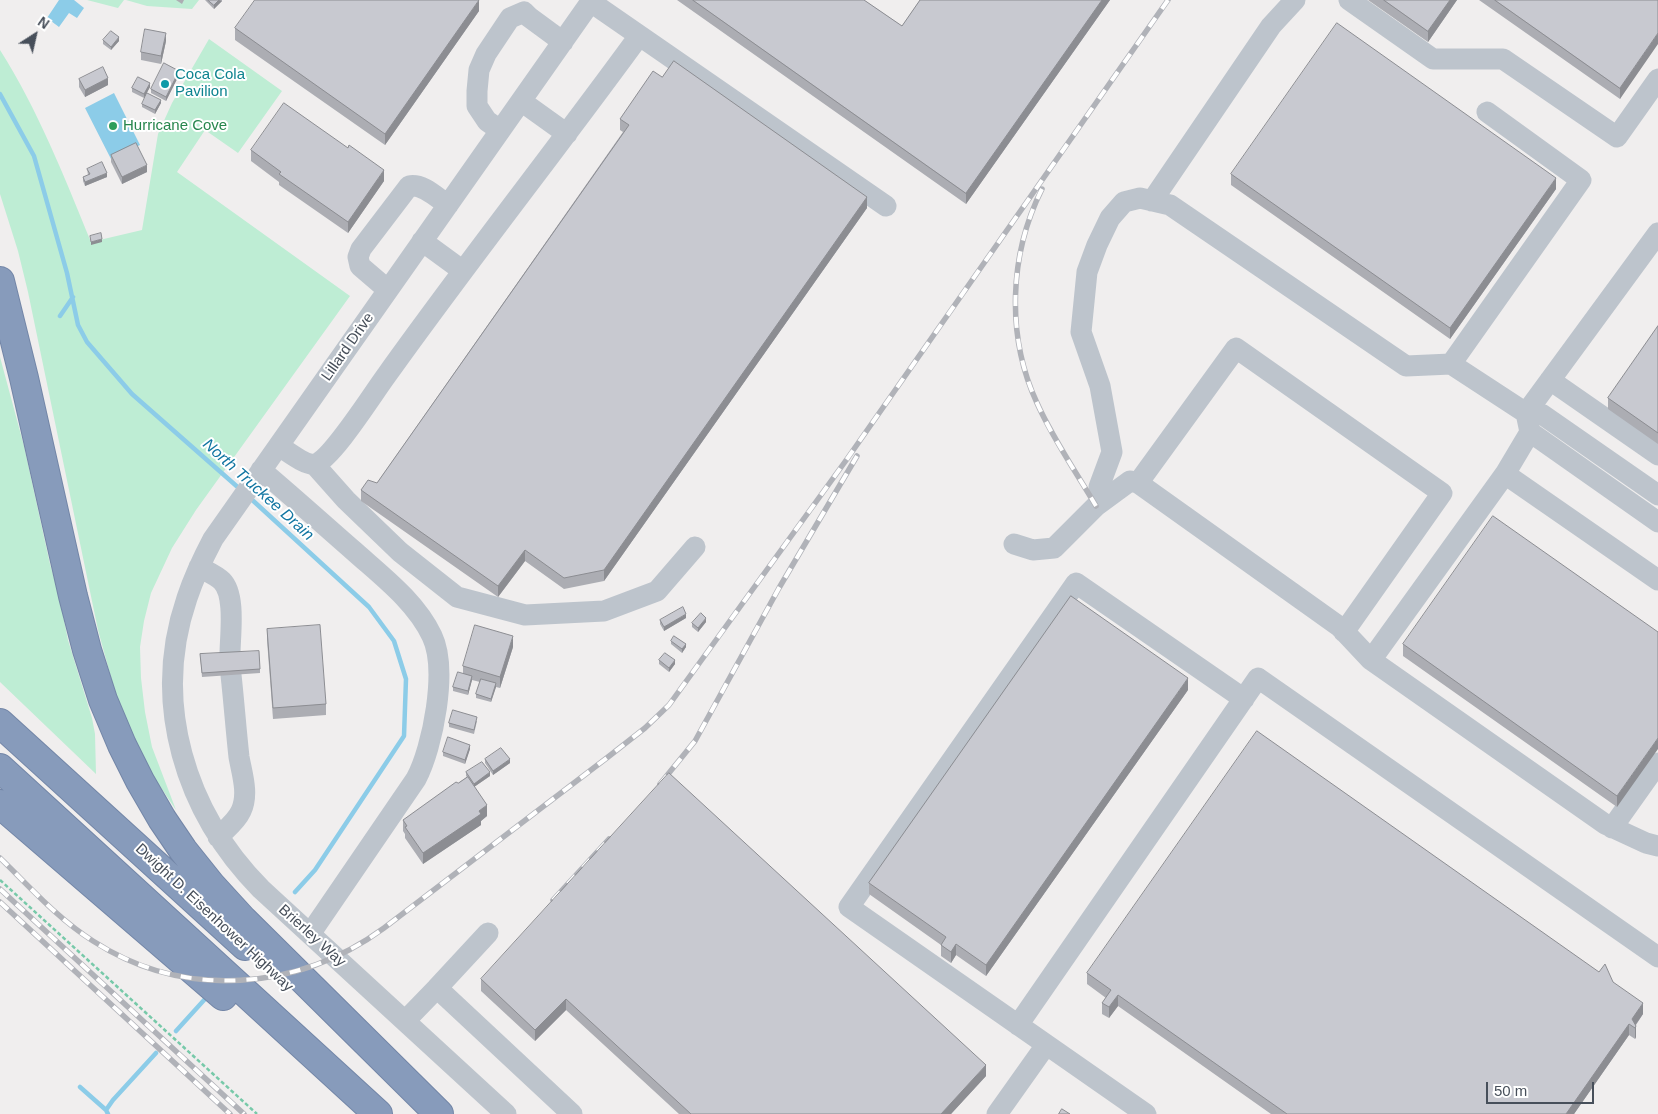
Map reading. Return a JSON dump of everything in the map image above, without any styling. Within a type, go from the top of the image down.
[{"type":"highway","points":[[0,281],[86,650],[110,718],[140,781],[183,850],[211,885],[243,920],[439,1114]]},
{"type":"highway","name":"Dwight D. Eisenhower Highway","points":[[0,723],[428,1114]]},
{"type":"highway","points":[[0,768],[378,1114]]},
{"type":"highway","points":[[0,804],[236,1006],[304,1048]]},
{"type":"street","points":[[1152,201],[1271,26],[1295,0]]},
{"type":"street","points":[[1349,0],[1433,58],[1503,58],[1617,137],[1658,79]]},
{"type":"street","points":[[592,1],[639,36],[886,206]]},
{"type":"street","name":"Lillard Drive","points":[[175,720],[174,667],[178,633],[186,599],[213,539],[592,1]]},
{"type":"street","points":[[500,130],[487,121],[477,106],[477,91],[479,70],[486,54],[510,18],[524,12],[529,18],[563,42]]},
{"type":"street","points":[[279,446],[307,463],[314,464],[324,459],[639,36]]},
{"type":"street","points":[[521,101],[567,134]]},
{"type":"street","points":[[1451,364],[1581,180],[1487,112]]},
{"type":"street","points":[[388,290],[360,266],[358,257],[361,250],[409,186],[422,187],[448,205]]},
{"type":"street","points":[[1103,501],[1099,487],[1112,452],[1100,386],[1081,332],[1087,272],[1110,218],[1124,202],[1140,198],[1170,205],[1406,366],[1451,364],[1658,522]]},
{"type":"street","points":[[1371,660],[1505,474],[1528,422],[1550,380],[1658,233]]},
{"type":"street","points":[[422,241],[463,271]]},
{"type":"street","points":[[1138,483],[1236,348],[1442,493],[1344,632]]},
{"type":"street","points":[[1550,380],[1658,455]]},
{"type":"street","points":[[1528,422],[1543,415],[1658,495]]},
{"type":"street","points":[[314,464],[346,500],[400,552],[457,597],[525,615],[604,611],[657,591],[695,547]]},
{"type":"street","points":[[1505,474],[1658,580]]},
{"type":"street","points":[[258,475],[387,580],[422,620],[432,636],[437,652],[438,670],[432,737],[422,766],[410,787],[310,934]]},
{"type":"street","points":[[1014,544],[1033,550],[1054,548],[1103,501],[1130,481],[1138,483],[1340,627],[1371,660],[1605,824],[1646,843],[1658,846]]},
{"type":"street","points":[[199,567],[221,581],[229,596],[231,608],[230,654]]},
{"type":"street","points":[[1146,1114],[849,907],[1076,583],[1244,699]]},
{"type":"street","points":[[218,837],[236,820],[242,810],[244,799],[244,782],[231,675]]},
{"type":"street","points":[[1018,1025],[1258,678],[1658,957]]},
{"type":"street","name":"Brierley Way","points":[[175,720],[180,748],[189,778],[203,811],[234,860],[250,878],[506,1114]]},
{"type":"street","points":[[1612,828],[1658,763]]},
{"type":"street","points":[[405,1021],[488,934]]},
{"type":"street","points":[[437,988],[570,1114]]},
{"type":"street","points":[[997,1114],[1046,1045]]},
{"type":"path","points":[[0,880],[257,1114]]},
{"type":"green space","points":[[87,0],[124,0],[118,8]]},
{"type":"green space","points":[[126,0],[199,0],[192,9],[147,6]]},
{"type":"green space","points":[[209,39],[282,91],[238,153],[205,130],[177,172],[350,296],[196,510],[172,548],[151,593],[140,647],[141,678],[152,747],[176,810],[147,767],[118,703],[98,630],[28,292],[18,251],[0,194],[0,50],[38,120],[91,242],[142,230],[158,134],[172,103]]},
{"type":"green space","points":[[0,357],[24,446],[68,640],[92,718],[95,734],[96,774],[0,682]]},
{"type":"water","points":[[59,0],[74,0],[84,8],[77,18],[69,13],[59,27],[47,18]]},
{"type":"water","name":"Hurricane Cove","points":[[114,93],[140,145],[111,159],[85,108]]},
{"type":"building","points":[[208,0],[219,0],[214,5]]},
{"type":"building","points":[[255,0],[479,0],[385,134],[235,28]]},
{"type":"building","points":[[693,0],[864,0],[902,26],[920,0],[1102,0],[966,193]]},
{"type":"building","points":[[1384,0],[1450,0],[1428,31]]},
{"type":"building","points":[[1495,0],[1658,0],[1658,33],[1620,88]]},
{"type":"building","points":[[1337,23],[1556,178],[1450,328],[1231,174]]},
{"type":"building","points":[[145,29],[166,33],[161,56],[141,52]]},
{"type":"building","points":[[111,31],[119,37],[111,47],[103,40]]},
{"type":"building","points":[[674,61],[867,197],[604,570],[564,578],[525,550],[498,586],[361,490],[368,480],[377,483],[629,125],[620,119],[653,71],[662,77]]},
{"type":"building","name":"Coca Cola Pavilion","points":[[164,63],[179,71],[166,97],[151,89]]},
{"type":"building","points":[[103,67],[108,78],[85,90],[79,79]]},
{"type":"building","points":[[138,77],[150,83],[144,94],[132,88]]},
{"type":"building","points":[[147,93],[161,100],[155,110],[142,104]]},
{"type":"building","points":[[284,103],[348,148],[349,145],[384,170],[348,222],[279,174],[281,172],[251,150]]},
{"type":"building","points":[[136,143],[147,165],[122,177],[111,155]]},
{"type":"building","points":[[102,162],[107,173],[85,182],[83,177],[90,174],[87,169]]},
{"type":"building","points":[[101,233],[102,239],[91,242],[90,236]]},
{"type":"building","points":[[1658,326],[1658,433],[1608,398]]},
{"type":"building","points":[[1493,516],[1658,632],[1658,738],[1617,796],[1403,644]]},
{"type":"building","points":[[1071,596],[1188,678],[986,965],[956,944],[951,952],[941,945],[946,937],[869,883]]},
{"type":"building","points":[[683,607],[686,614],[664,627],[660,620]]},
{"type":"building","points":[[701,613],[706,618],[698,628],[692,623]]},
{"type":"building","points":[[320,625],[326,704],[273,708],[267,629]]},
{"type":"building","points":[[475,625],[513,636],[500,677],[463,666]]},
{"type":"building","points":[[674,636],[686,644],[682,649],[671,641]]},
{"type":"building","points":[[259,651],[260,669],[202,673],[200,654]]},
{"type":"building","points":[[665,653],[675,660],[669,668],[659,660]]},
{"type":"building","points":[[458,672],[472,676],[468,691],[453,687]]},
{"type":"building","points":[[481,679],[496,683],[491,699],[476,694]]},
{"type":"building","points":[[453,710],[477,717],[474,730],[449,723]]},
{"type":"building","points":[[1257,731],[1599,972],[1605,964],[1613,982],[1643,1003],[1632,1019],[1636,1026],[1635,1028],[1629,1024],[1566,1114],[1287,1114],[1118,995],[1109,1007],[1102,1003],[1111,990],[1087,973]]},
{"type":"building","points":[[448,737],[470,745],[465,760],[443,752]]},
{"type":"building","points":[[501,748],[510,759],[493,771],[485,759]]},
{"type":"building","points":[[482,762],[490,772],[474,784],[466,772]]},
{"type":"building","points":[[669,773],[986,1065],[941,1114],[691,1114],[566,999],[535,1030],[481,979]]},
{"type":"building","points":[[468,777],[487,805],[479,811],[481,814],[423,853],[405,827],[407,826],[403,820],[456,782],[458,783]]},
{"type":"building","points":[[1062,1109],[1070,1114],[1059,1114]]},
{"type":"waterway","name":"North Truckee Drain","points":[[0,94],[34,156],[67,273],[78,325],[87,342],[132,394],[241,490]]},
{"type":"waterway","points":[[60,316],[73,297]]},
{"type":"waterway","name":"North Truckee Drain","points":[[249,497],[369,607],[394,641],[406,679],[404,736],[315,870],[295,892]]},
{"type":"waterway","name":"North Truckee Drain","points":[[176,1031],[205,999]]},
{"type":"waterway","name":"North Truckee Drain","points":[[106,1110],[156,1053]]},
{"type":"waterway","points":[[80,1087],[108,1114]]},
{"type":"railway","points":[[0,858],[45,902],[80,932],[128,960],[165,973],[202,979],[240,980],[278,975],[315,965],[351,949],[384,928],[608,757],[645,728],[669,705],[847,459],[1168,0]]},
{"type":"railway","points":[[1042,189],[1031,214],[1018,268],[1016,323],[1020,351],[1027,377],[1043,416],[1096,506]]},
{"type":"railway","points":[[660,784],[695,741],[779,588],[857,456]]},
{"type":"railway","points":[[553,900],[609,839]]},
{"type":"railway","points":[[0,889],[244,1114]]},
{"type":"railway","points":[[0,902],[230,1114]]},
{"type":"place","name":"Coca Cola Pavilion","points":[[165,84]]},
{"type":"place","name":"Hurricane Cove","points":[[113,126]]}]
